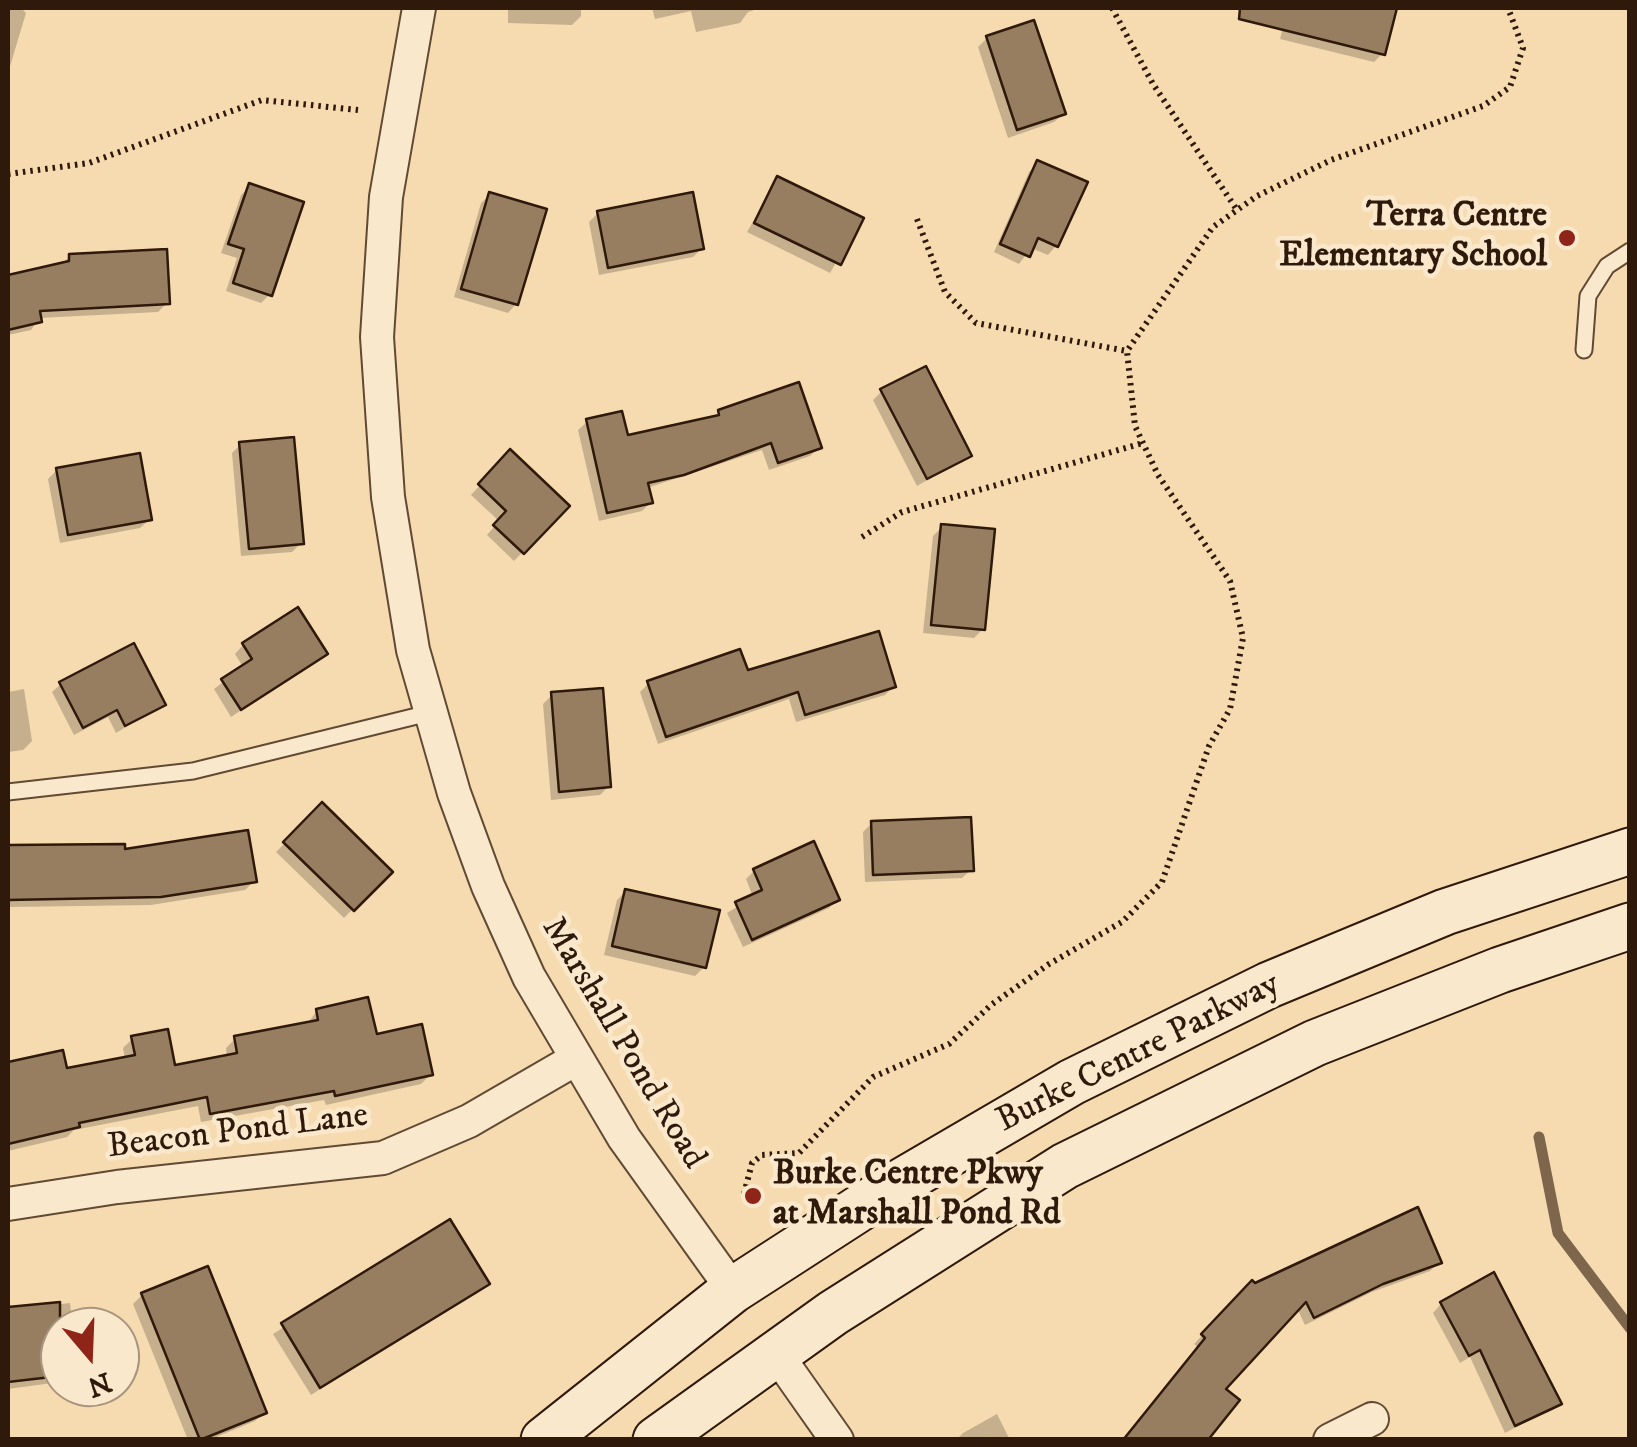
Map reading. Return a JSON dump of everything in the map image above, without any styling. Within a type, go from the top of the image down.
[{"type":"main road","name":"Burke Centre Parkway","points":[[544,1440],[732,1290],[894,1186],[1072,1082],[1251,994],[1445,912],[1630,851]]},
{"type":"main road","name":"Burke Centre Parkway","points":[[656,1440],[775,1352],[1065,1166],[1315,1043],[1500,970],[1630,926]]},
{"type":"main road","points":[[732,1290],[775,1352]]},
{"type":"street","name":"Marshall Pond Road","points":[[419,8],[386,198],[378,337],[388,497],[413,650],[429,713],[488,886],[529,978],[624,1138],[732,1290]]},
{"type":"street","name":"Beacon Pond Lane","points":[[8,1204],[116,1187],[383,1158],[469,1120],[576,1059]]},
{"type":"street","points":[[775,1352],[837,1440]]},
{"type":"street","points":[[1330,1440],[1372,1419]]},
{"type":"lane","points":[[1584,350],[1588,296],[1607,266],[1630,251]]},
{"type":"lane","points":[[8,792],[193,771],[429,713]]},
{"type":"path","points":[[1112,8],[1153,84],[1237,210]]},
{"type":"path","points":[[744,1194],[752,1163],[762,1155],[798,1154],[873,1077],[948,1044],[991,1005],[1048,964],[1122,922],[1162,882],[1210,746],[1230,709],[1242,638],[1230,581],[1158,474],[1135,426],[1127,352],[1213,227],[1257,196],[1331,160],[1483,106],[1510,87],[1524,48],[1508,8]]},
{"type":"path","points":[[8,174],[88,164],[262,100],[358,110]]},
{"type":"path","points":[[917,219],[944,292],[976,323],[1127,352]]},
{"type":"path","points":[[862,537],[902,512],[1143,443]]},
{"type":"building","points":[[1240,8],[1397,8],[1385,55],[1239,19]]},
{"type":"building","points":[[1034,20],[1066,114],[1017,130],[986,36]]},
{"type":"building","points":[[1037,160],[1088,182],[1058,247],[1038,238],[1030,257],[1000,244]]},
{"type":"building","points":[[777,176],[864,218],[841,265],[754,223]]},
{"type":"building","points":[[249,183],[304,202],[272,296],[233,283],[244,249],[228,244]]},
{"type":"building","points":[[489,192],[547,209],[518,305],[461,289]]},
{"type":"building","points":[[693,192],[704,249],[608,268],[597,211]]},
{"type":"building","points":[[167,249],[170,304],[40,311],[42,322],[8,330],[8,275],[69,261],[69,254]]},
{"type":"building","points":[[926,366],[972,456],[927,479],[880,389]]},
{"type":"building","points":[[799,382],[822,448],[778,463],[771,443],[684,475],[648,483],[653,503],[607,513],[586,419],[622,411],[628,435],[719,415],[718,410]]},
{"type":"building","points":[[294,437],[304,544],[249,549],[239,442]]},
{"type":"building","points":[[510,449],[570,506],[524,554],[493,525],[506,511],[478,484]]},
{"type":"building","points":[[140,453],[152,520],[68,535],[56,468]]},
{"type":"building","points":[[941,524],[995,529],[985,630],[931,625]]},
{"type":"building","points":[[298,607],[328,654],[241,710],[221,679],[252,659],[242,643]]},
{"type":"building","points":[[879,631],[896,687],[805,715],[798,692],[666,737],[647,681],[740,649],[748,670]]},
{"type":"building","points":[[134,643],[166,705],[125,726],[117,710],[83,728],[59,682]]},
{"type":"building","points":[[603,688],[611,787],[559,792],[551,692]]},
{"type":"building","points":[[322,802],[393,872],[354,911],[283,842]]},
{"type":"building","points":[[971,817],[974,871],[873,875],[871,821]]},
{"type":"building","points":[[248,830],[257,882],[161,897],[8,900],[8,845],[125,844],[125,849]]},
{"type":"building","points":[[814,841],[840,900],[752,940],[735,902],[762,890],[753,869]]},
{"type":"building","points":[[625,889],[720,910],[706,968],[612,946]]},
{"type":"building","points":[[368,997],[377,1034],[422,1024],[433,1075],[335,1096],[334,1091],[210,1114],[207,1097],[79,1123],[80,1127],[8,1144],[8,1062],[63,1050],[67,1068],[135,1055],[131,1036],[168,1029],[175,1065],[237,1053],[234,1036],[318,1020],[316,1009]]},
{"type":"building","points":[[1418,1207],[1442,1263],[1383,1284],[1314,1318],[1306,1302],[1226,1389],[1240,1400],[1208,1440],[1123,1440],[1205,1338],[1201,1334],[1252,1280],[1255,1283]]},
{"type":"building","points":[[450,1219],[490,1284],[320,1388],[281,1323]]},
{"type":"building","points":[[208,1266],[267,1413],[200,1440],[141,1293]]},
{"type":"building","points":[[1494,1272],[1562,1404],[1515,1426],[1480,1350],[1469,1356],[1440,1302]]},
{"type":"building","points":[[60,1302],[60,1307],[40,1307],[40,1378],[8,1382],[8,1307]]},
{"type":"waterway","points":[[1539,1137],[1558,1233],[1630,1328]]},
{"type":"place","name":"Terra Centre Elementary School","points":[[1567,238]]},
{"type":"place","name":"Burke Centre Pkwy at Marshall Pond Rd","points":[[753,1196]]}]
